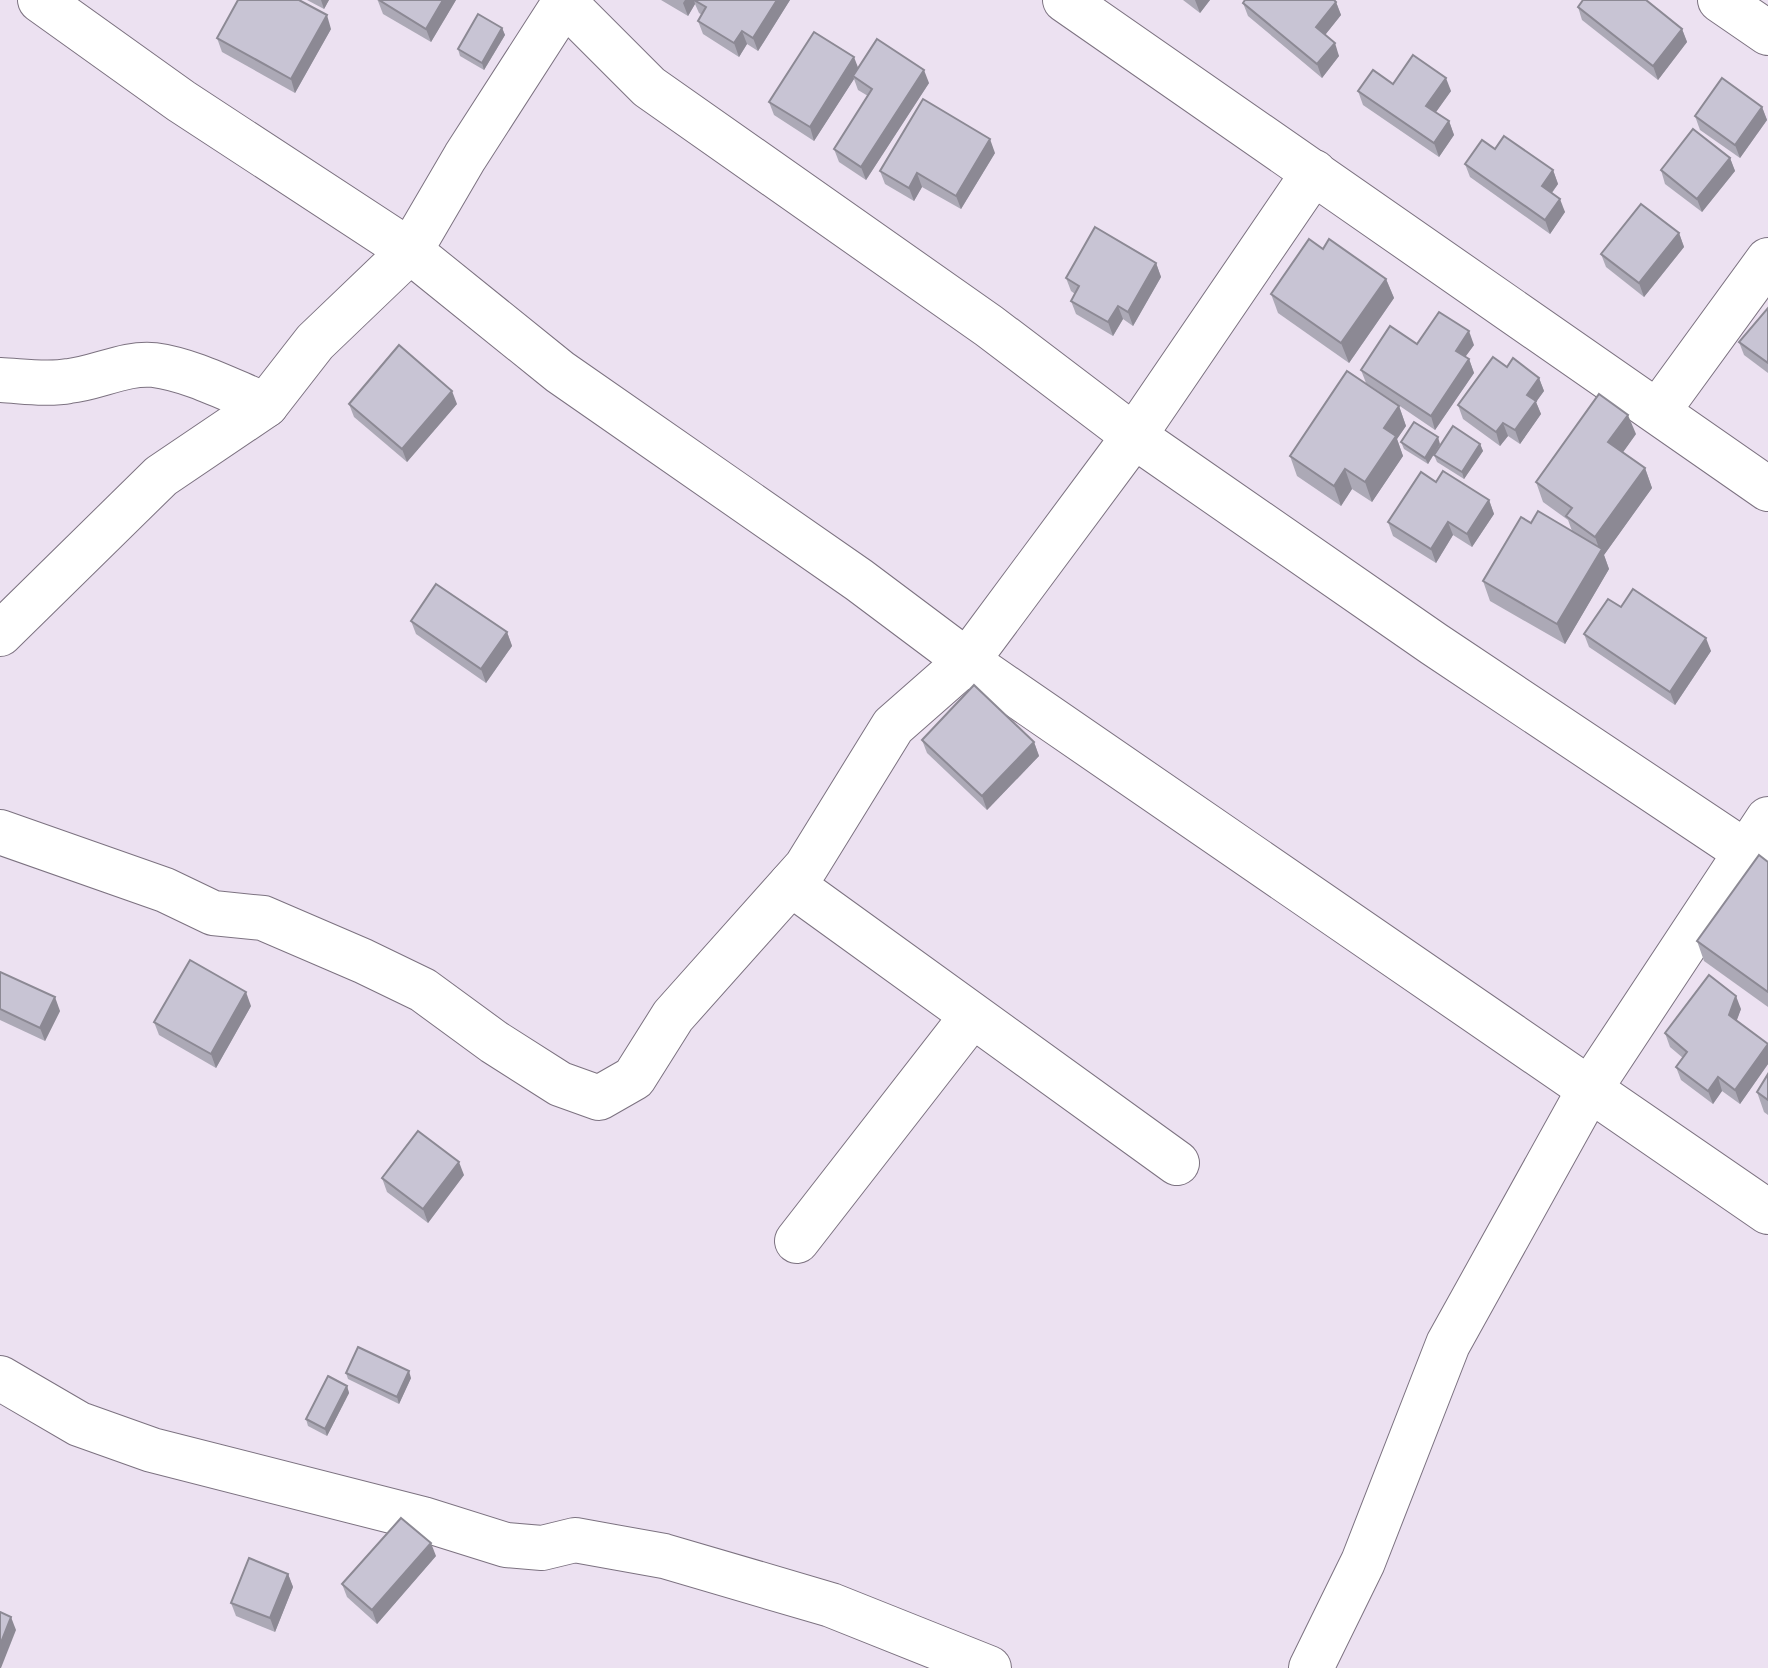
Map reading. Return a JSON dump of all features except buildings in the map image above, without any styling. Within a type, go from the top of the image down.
[{"type":"street","points":[[40,0],[181,101],[410,251],[560,372],[859,580],[967,661],[1768,1212]]},
{"type":"street","points":[[1065,0],[1768,489]]},
{"type":"street","points":[[1720,0],[1768,33]]},
{"type":"street","points":[[0,634],[161,476],[266,405],[315,342],[410,251],[465,157],[564,1],[649,87],[989,326],[1134,436],[1434,644],[1760,846],[1589,1090],[1448,1344],[1363,1562],[1311,1668]]},
{"type":"street","points":[[0,832],[165,890],[213,913],[263,918],[363,961],[423,990],[494,1042],[560,1084],[599,1098],[634,1078],[673,1016],[806,867],[893,726],[967,661],[1134,436],[1314,172]]},
{"type":"street","points":[[1658,411],[1768,260]]},
{"type":"street","points":[[0,380],[64,382],[105,375],[129,366],[154,365],[182,372],[266,405]]},
{"type":"street","points":[[791,884],[1177,1163]]},
{"type":"street","points":[[797,1241],[972,1016]]},
{"type":"street","points":[[0,1378],[79,1424],[152,1450],[423,1519],[506,1545],[542,1548],[575,1540],[664,1556],[831,1605],[989,1668]]}]
